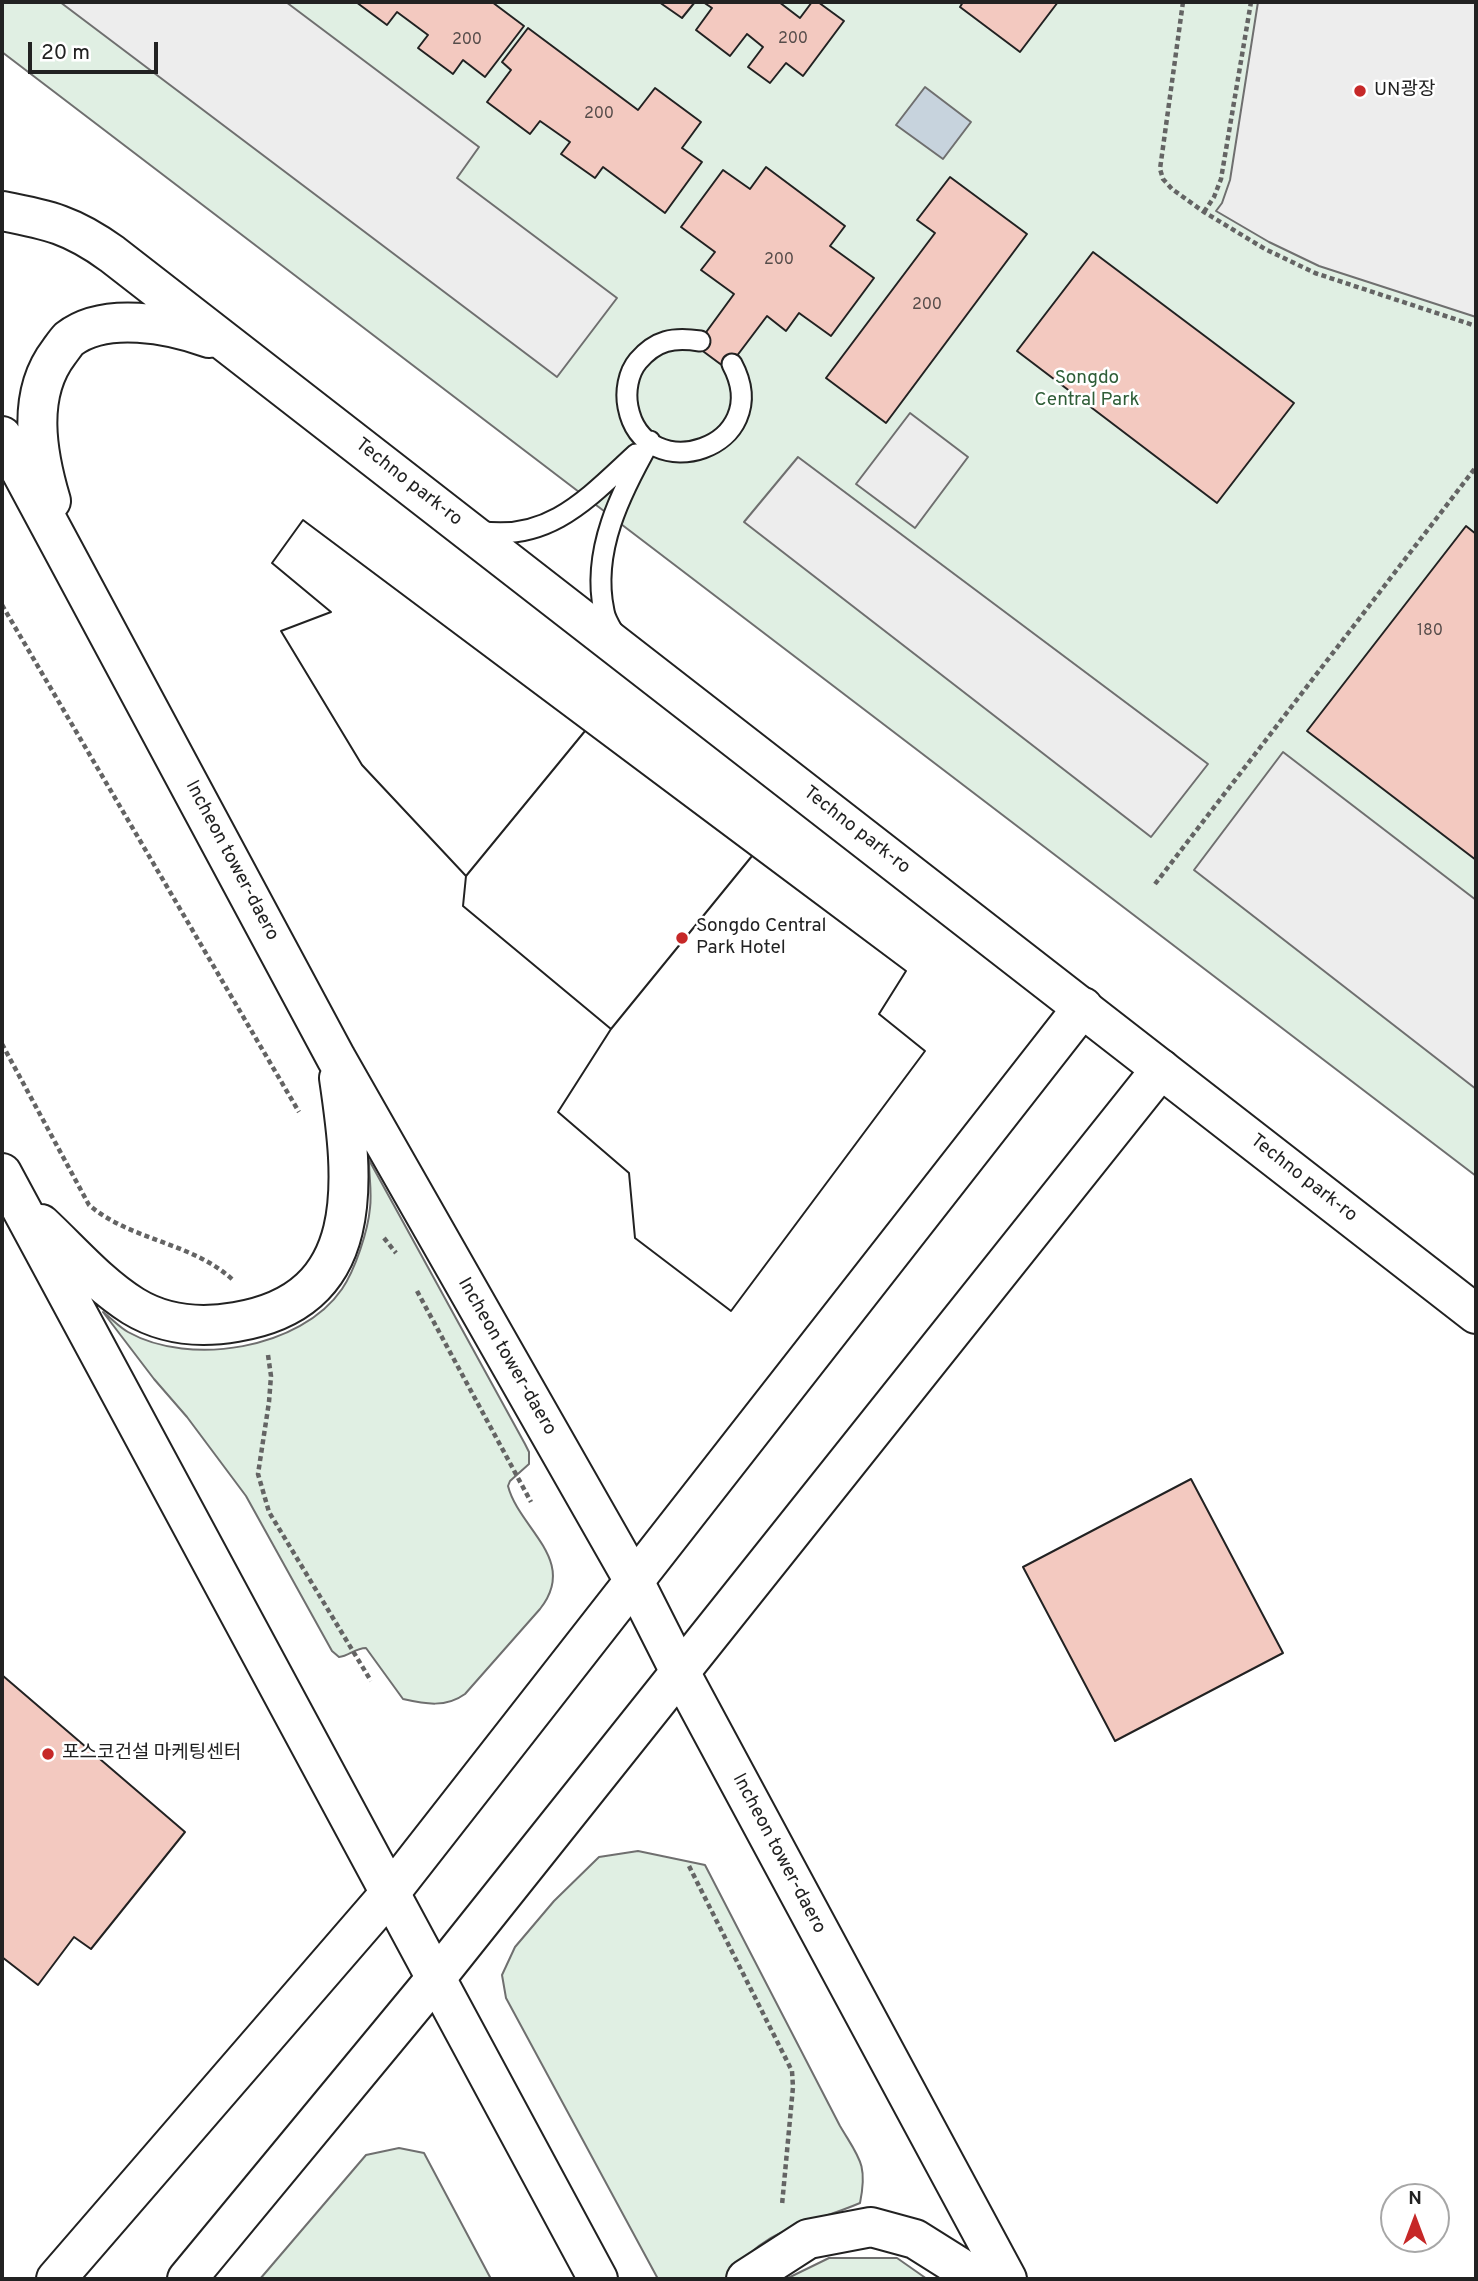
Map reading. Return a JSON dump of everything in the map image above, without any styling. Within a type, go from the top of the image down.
[{"type":"street","name":"Techno park-ro","points":[[2,211],[68,226],[92,239],[1476,1314]]},
{"type":"street","name":"Techno park-ro","points":[[68,557],[42,470],[37,432],[44,380],[53,360],[69,339],[91,328],[118,323],[165,325],[235,348]]},
{"type":"street","name":"Incheon tower-daero","points":[[2,436],[336,1058],[634,1581],[680,1672],[1007,2279]]},
{"type":"street","points":[[56,2279],[390,1893],[1083,1007]]},
{"type":"street","points":[[10,1188],[109,1287],[132,1305],[155,1317],[182,1324],[215,1326],[248,1320],[278,1310],[302,1296],[326,1274],[338,1246],[347,1211],[348,1151],[336,1058]]},
{"type":"street","points":[[187,2279],[436,1978],[1161,1069]]},
{"type":"street","points":[[10,1188],[598,2279]]},
{"type":"street","points":[[746,2279],[807,2239],[871,2227],[915,2239],[958,2266],[973,2279]]},
{"type":"lane","points":[[700,341],[680,338],[662,342],[647,351],[635,364],[628,381],[626,399],[630,416],[640,433],[650,441],[674,452],[694,452],[713,446],[728,433],[738,415],[741,396],[739,377],[732,364]]},
{"type":"lane","points":[[467,529],[515,533],[536,529],[556,520],[590,497],[650,441]]},
{"type":"lane","points":[[622,649],[604,613],[601,584],[604,551],[627,482],[650,441]]},
{"type":"path","points":[[1183,2],[1160,169],[1163,179],[1172,189],[1265,249],[1315,273],[1476,326]]},
{"type":"path","points":[[1204,212],[1221,179],[1251,2]]},
{"type":"path","points":[[1155,884],[1476,467]]},
{"type":"path","points":[[2,605],[304,1119]]},
{"type":"path","points":[[2,1044],[89,1205],[105,1219],[203,1257],[222,1269],[238,1284]]},
{"type":"path","points":[[380,1231],[399,1258]]},
{"type":"path","points":[[412,1282],[531,1502]]},
{"type":"path","points":[[268,1351],[271,1377],[269,1402],[258,1474],[262,1493],[269,1512],[371,1681]]},
{"type":"path","points":[[689,1866],[792,2071],[782,2222],[792,2249]]},
{"type":"green space","name":"Songdo Central Park","points":[[2,2],[1476,2],[1476,1176],[2,52]]},
{"type":"green space","points":[[369,1160],[529,1452],[529,1464],[508,1486],[514,1502],[543,1545],[553,1575],[550,1591],[540,1609],[465,1694],[443,1703],[403,1699],[366,1648],[339,1657],[332,1651],[246,1496],[103,1312],[128,1332],[153,1343],[182,1348],[212,1350],[243,1346],[273,1338],[300,1326],[324,1310],[342,1289],[356,1261],[367,1228],[370,1208]]},
{"type":"green space","points":[[638,1851],[705,1865],[857,2154],[862,2170],[860,2203],[771,2238],[742,2261],[727,2279],[658,2279],[506,1998],[502,1975],[515,1947],[554,1901],[599,1857]]},
{"type":"green space","points":[[399,2148],[424,2153],[491,2279],[260,2279],[366,2155]]},
{"type":"green space","points":[[829,2258],[897,2258],[927,2279],[786,2279]]},
{"type":"shaded area","points":[[60,2],[286,2],[479,147],[457,178],[617,298],[557,377]]},
{"type":"shaded area","name":"UN광장","points":[[1258,2],[1476,2],[1476,317],[1319,266],[1269,242],[1216,211],[1222,203],[1230,180]]},
{"type":"shaded area","points":[[925,87],[971,122],[943,159],[896,125]]},
{"type":"shaded area","points":[[910,413],[968,457],[915,528],[856,484]]},
{"type":"shaded area","points":[[798,457],[1208,764],[1151,837],[744,522]]},
{"type":"shaded area","points":[[1283,752],[1476,900],[1476,1089],[1194,870]]},
{"type":"building","points":[[356,2],[492,2],[524,26],[485,77],[463,60],[453,74],[418,48],[428,35],[397,12],[387,25]]},
{"type":"building","points":[[659,2],[695,2],[682,18]]},
{"type":"building","points":[[703,2],[779,2],[800,18],[812,2],[818,2],[844,21],[803,76],[786,63],[770,83],[748,67],[763,47],[747,34],[730,56],[696,30],[712,8]]},
{"type":"building","points":[[963,2],[1058,2],[1020,52],[960,7]]},
{"type":"building","points":[[528,28],[638,110],[655,88],[701,122],[682,148],[702,162],[665,213],[603,167],[595,178],[561,154],[570,142],[540,121],[530,134],[487,102],[511,70],[502,62]]},
{"type":"building","points":[[766,167],[845,226],[830,246],[874,278],[831,336],[799,313],[786,331],[767,316],[727,369],[696,346],[734,294],[701,270],[715,252],[681,227],[723,170],[750,189]]},
{"type":"building","points":[[950,177],[1027,234],[886,423],[826,378],[935,233],[917,220]]},
{"type":"building","points":[[1093,252],[1294,403],[1217,503],[1017,351]]},
{"type":"building","name":"Songdo Central Park Hotel","points":[[303,520],[906,971],[879,1014],[925,1051],[731,1311],[635,1238],[629,1173],[558,1112],[611,1029],[463,906],[466,876],[362,765],[281,631],[331,612],[272,563]]},
{"type":"building","points":[[303,520],[585,731],[466,876],[362,765],[281,631],[331,612],[272,563]]},
{"type":"building","points":[[1466,526],[1476,534],[1476,860],[1307,731]]},
{"type":"building","points":[[585,731],[752,856],[611,1029],[463,906],[466,876]]},
{"type":"building","points":[[752,856],[906,971],[879,1014],[925,1051],[731,1311],[635,1238],[629,1173],[558,1112],[611,1029]]},
{"type":"building","points":[[1191,1479],[1283,1653],[1115,1741],[1023,1567]]},
{"type":"building","name":"포스코건설 마케팅센터","points":[[2,1675],[185,1832],[91,1949],[74,1937],[38,1985],[2,1957]]},
{"type":"place","name":"UN광장","points":[[1360,91]]},
{"type":"place","name":"Songdo Central Park Hotel","points":[[682,938]]},
{"type":"place","name":"포스코건설 마케팅센터","points":[[48,1754]]}]
